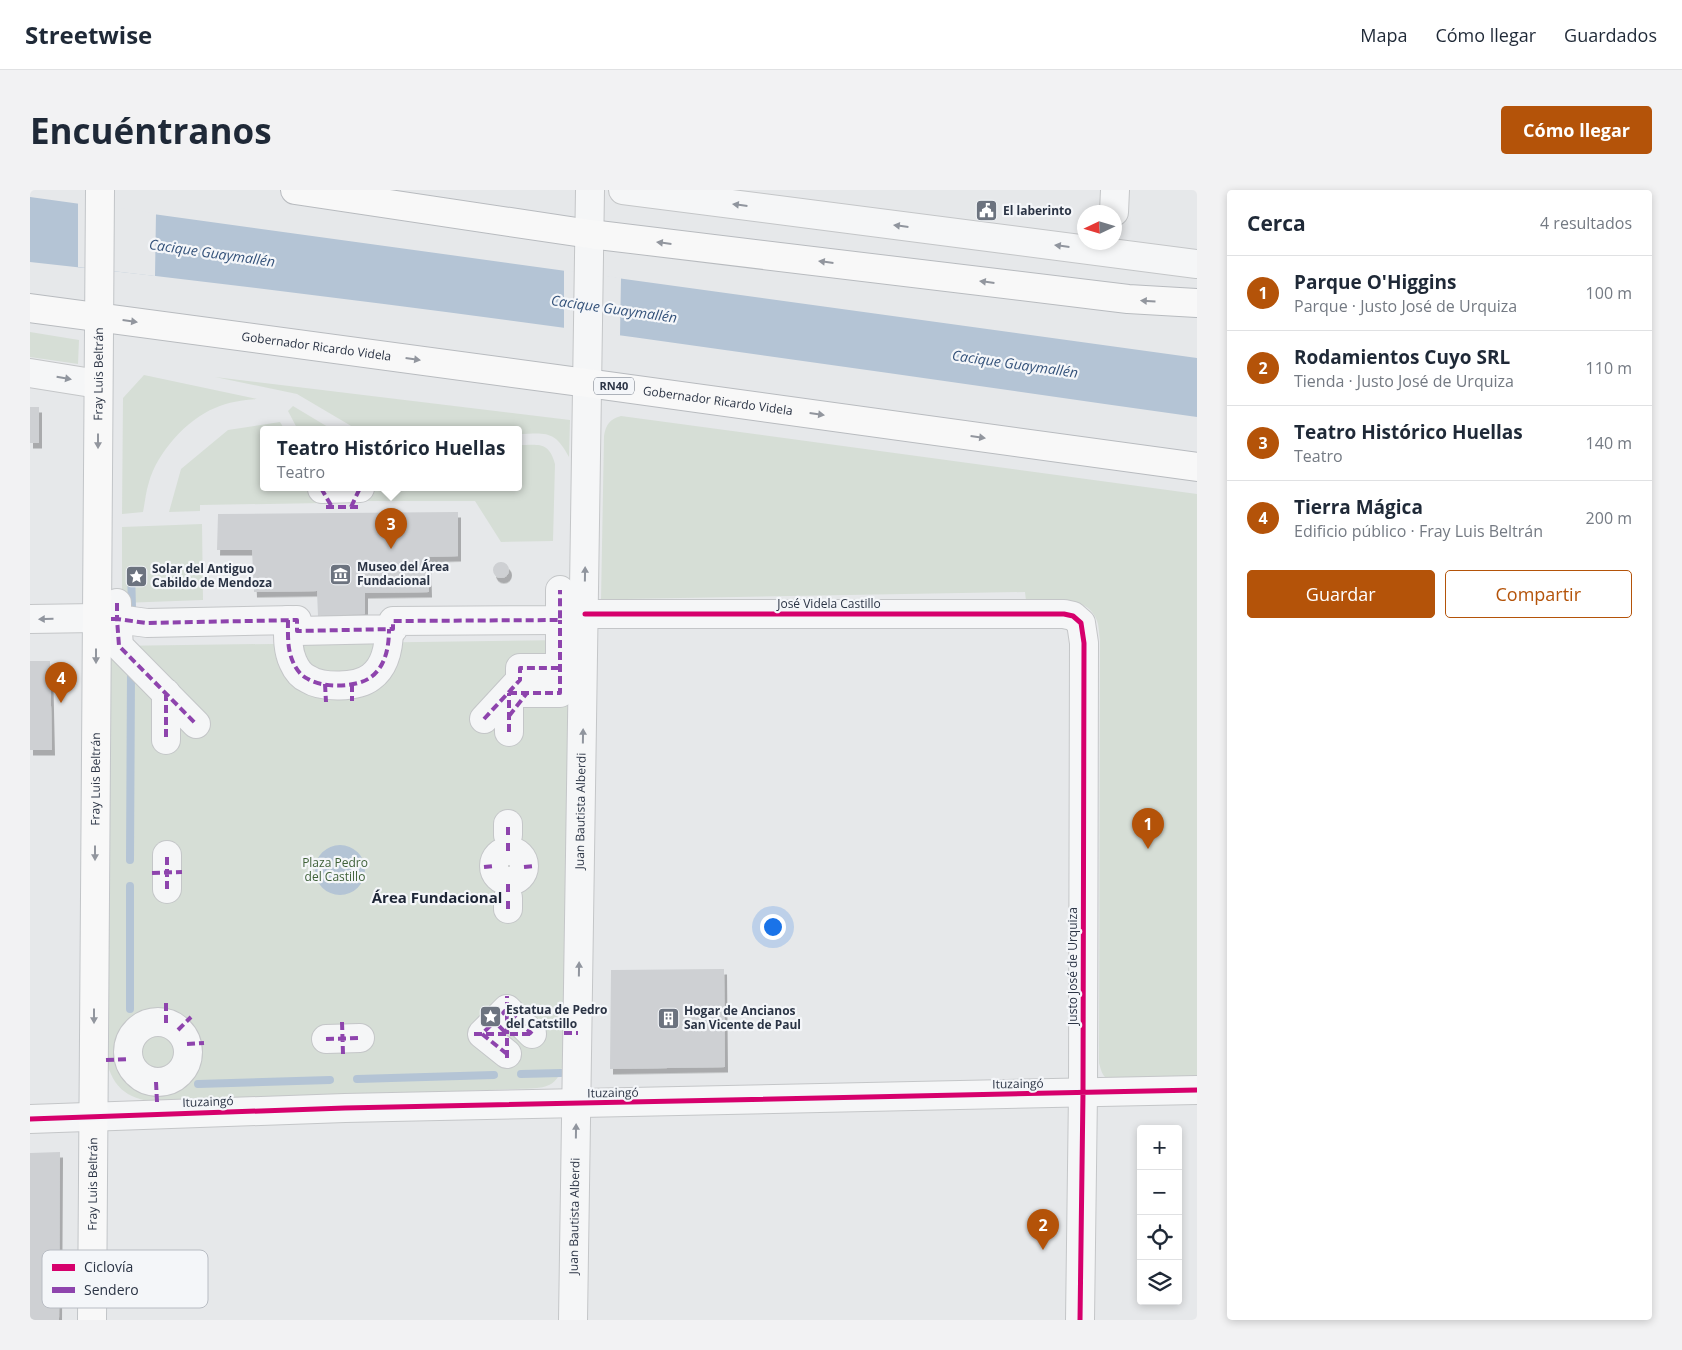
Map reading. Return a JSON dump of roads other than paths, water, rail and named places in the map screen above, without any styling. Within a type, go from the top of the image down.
[{"type":"main road","points":[[295,190],[590,234],[1128,300],[1197,303]]},
{"type":"main road","name":"Fray Luis Beltrán","points":[[92,1250],[93,1116],[110,614],[98,384],[100,198]]},
{"type":"main road","name":"Gobernador Ricardo Videla","points":[[30,308],[1197,467]]},
{"type":"street","name":"Juan Bautista Alberdi","points":[[573,1320],[576,1104],[567,607],[588,383],[590,190]]},
{"type":"street","points":[[623,190],[1077,244]]},
{"type":"street","points":[[1114,190],[1114,205]]},
{"type":"street","points":[[1122,250],[1197,264]]},
{"type":"street","points":[[30,373],[98,384]]},
{"type":"street","points":[[507,710],[520,680],[520,668],[560,668],[567,607]]},
{"type":"street","name":"José Videla Castillo","points":[[389,629],[392,629],[393,621],[567,607],[1051,613],[1073,616]]},
{"type":"street","points":[[110,614],[119,646],[196,724]]},
{"type":"street","points":[[30,619],[110,614],[147,623],[288,620],[297,620],[297,631],[389,629],[388,648],[378,669],[371,677],[339,693],[307,679],[299,672],[293,662],[289,643],[288,620]]},
{"type":"street","name":"Justo José de Urquiza","points":[[1073,616],[1081,623],[1084,643],[1080,1320]]},
{"type":"street","points":[[166,693],[166,740]]},
{"type":"street","points":[[160,1021],[182,1027],[188,1057],[178,1075],[169,1080],[157,1092],[149,1081],[117,1060],[128,1051],[129,1041],[141,1026],[150,1022],[160,1021]]},
{"type":"street","name":"Ituzaingó","points":[[30,1119],[344,1108],[1197,1090]]},
{"type":"water","name":"Cacique Guaymallén","points":[[30,197],[1197,358],[1197,417],[468,315],[176,278],[30,262]]},
{"type":"water","points":[[340,845],[349,847],[360,856],[365,870],[363,879],[354,890],[340,895],[331,893],[320,884],[315,870],[317,861],[326,850]]},
{"type":"waterway","points":[[131,570],[132,608]]},
{"type":"waterway","points":[[130,860],[131,673]]},
{"type":"waterway","points":[[130,886],[130,1009]]},
{"type":"waterway","points":[[521,1074],[561,1073]]},
{"type":"waterway","points":[[357,1079],[494,1075]]},
{"type":"waterway","points":[[198,1084],[330,1080]]},
{"type":"place","name":"El laberinto","points":[[987,211]]},
{"type":"place","name":"Teatro Histórico Huellas","points":[[391,549]]},
{"type":"place","name":"Museo del Área Fundacional","points":[[341,574]]},
{"type":"place","name":"Solar del Antiguo Cabildo de Mendoza","points":[[136,576]]},
{"type":"place","name":"Tierra Mágica","points":[[61,703]]},
{"type":"place","name":"Parque O'Higgins","points":[[1148,849]]},
{"type":"place","name":"Estatua de Pedro del Catstillo","points":[[490,1017]]},
{"type":"place","name":"Hogar de Ancianos San Vicente de Paul","points":[[668,1018]]},
{"type":"place","name":"Rodamientos Cuyo SRL","points":[[1043,1250]]},
{"type":"district","name":"Área Fundacional","points":[[437,898]]},
{"type":"park label","name":"Plaza Pedro del Castillo","points":[[335,870]]}]
